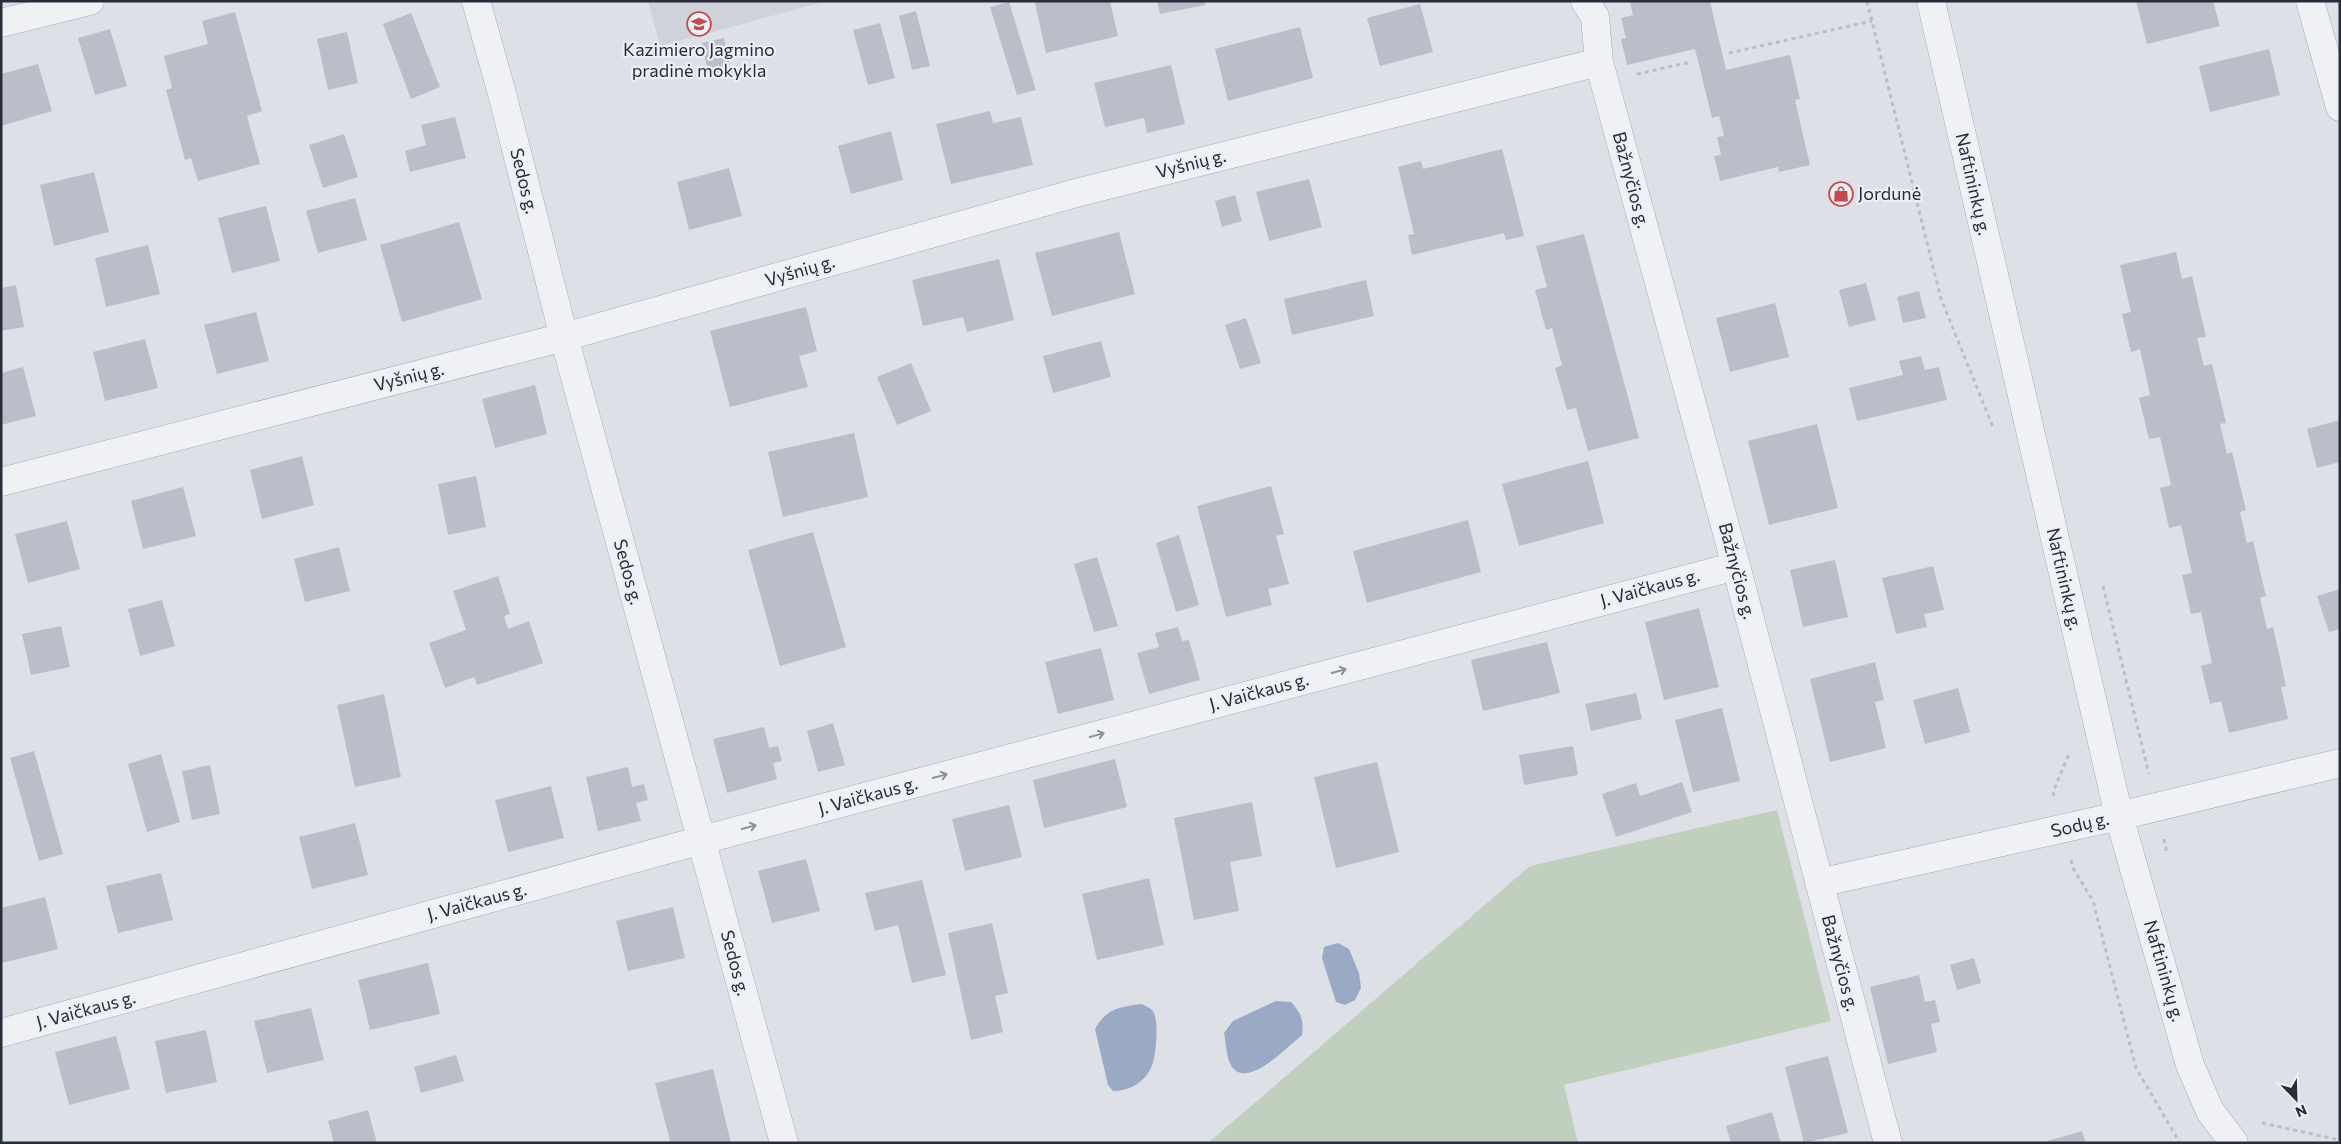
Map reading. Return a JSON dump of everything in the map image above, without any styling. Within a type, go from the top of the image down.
[{"type":"street","points":[[1,23],[90,1]]},
{"type":"street","name":"Sedos g.","points":[[476,1],[501,90],[564,337],[784,1143]]},
{"type":"street","name":"Bažnyčios g.","points":[[1585,1],[1595,17],[1602,72],[1736,566],[1888,1143]]},
{"type":"street","points":[[2310,1],[2340,107]]},
{"type":"street","name":"Naftininkų g.","points":[[1938,3],[2119,816],[2190,1065],[2210,1111],[2234,1143]]},
{"type":"street","name":"Vyšnių g.","points":[[1,482],[564,337],[1076,193],[1602,72]]},
{"type":"street","name":"J. Vaičkaus g.","points":[[1,1033],[702,840],[1736,566]]},
{"type":"street","name":"Sodų g.","points":[[1819,883],[2119,816],[2340,763]]},
{"type":"path","points":[[1867,1],[1941,298],[1994,432]]},
{"type":"path","points":[[1729,53],[1872,21]]},
{"type":"path","points":[[1602,72],[1691,62]]},
{"type":"path","points":[[2103,585],[2169,863]]},
{"type":"path","points":[[2068,746],[2070,756],[2053,792],[2073,868],[2093,901],[2136,1068],[2180,1143]]},
{"type":"path","points":[[2260,1123],[2340,1140]]},
{"type":"shaded area","name":"Kazimiero Jagmino pradinė mokykla","points":[[648,1],[827,1],[660,46]]},
{"type":"green space","points":[[1777,810],[1831,1021],[1564,1085],[1578,1143],[1208,1143],[1530,866]]},
{"type":"water","points":[[1338,943],[1349,949],[1359,973],[1361,988],[1355,1000],[1345,1005],[1336,1002],[1322,958],[1324,947]]},
{"type":"water","points":[[1276,1001],[1291,1002],[1302,1021],[1302,1035],[1276,1057],[1254,1071],[1244,1073],[1235,1070],[1229,1061],[1224,1033],[1233,1021]]},
{"type":"water","points":[[1142,1004],[1152,1010],[1156,1021],[1156,1047],[1153,1063],[1148,1073],[1140,1082],[1125,1090],[1113,1091],[1108,1085],[1095,1029],[1104,1017],[1114,1010]]},
{"type":"building","points":[[1041,1],[1110,1],[1118,36],[1046,53],[1035,3]]},
{"type":"building","points":[[1157,1],[1205,1],[1205,5],[1160,14]]},
{"type":"building","points":[[1630,1],[1710,1],[1726,70],[1790,55],[1800,99],[1795,100],[1810,165],[1779,172],[1778,167],[1720,181],[1714,156],[1721,155],[1717,137],[1724,136],[1719,116],[1712,118],[1695,49],[1627,65],[1621,39],[1626,38],[1621,18],[1633,15]]},
{"type":"building","points":[[2136,1],[2213,1],[2220,26],[2147,44]]},
{"type":"building","points":[[1009,2],[1036,90],[1017,95],[990,7]]},
{"type":"building","points":[[1420,4],[1433,52],[1380,66],[1367,18]]},
{"type":"building","points":[[916,11],[930,66],[912,70],[899,16]]},
{"type":"building","points":[[235,12],[262,111],[247,116],[260,164],[198,181],[191,158],[185,160],[166,90],[172,88],[164,56],[208,44],[202,21]]},
{"type":"building","points":[[411,13],[440,87],[411,99],[383,24]]},
{"type":"building","points":[[880,23],[895,78],[868,85],[853,30]]},
{"type":"building","points":[[1300,27],[1313,78],[1228,101],[1215,49]]},
{"type":"building","points":[[110,29],[127,86],[95,95],[78,38]]},
{"type":"building","points":[[347,32],[358,83],[328,90],[317,39]]},
{"type":"building","points":[[724,38],[731,72],[709,76],[702,43]]},
{"type":"building","points":[[2269,49],[2280,95],[2210,112],[2199,66]]},
{"type":"building","points":[[38,64],[52,111],[1,126],[1,74]]},
{"type":"building","points":[[1171,65],[1185,124],[1147,133],[1144,118],[1105,127],[1094,83]]},
{"type":"building","points":[[990,111],[993,123],[1021,117],[1033,165],[951,184],[936,124]]},
{"type":"building","points":[[455,117],[466,158],[410,172],[405,151],[426,145],[421,125]]},
{"type":"building","points":[[891,131],[903,180],[851,194],[838,146]]},
{"type":"building","points":[[344,134],[358,177],[323,188],[309,145]]},
{"type":"building","points":[[1502,149],[1524,236],[1506,240],[1504,233],[1412,255],[1408,235],[1414,234],[1398,167],[1421,161],[1423,169]]},
{"type":"building","points":[[729,168],[742,216],[689,230],[677,182]]},
{"type":"building","points":[[94,172],[109,232],[54,246],[40,185]]},
{"type":"building","points":[[1309,179],[1322,227],[1269,241],[1256,192]]},
{"type":"building","points":[[1235,195],[1242,221],[1222,227],[1215,201]]},
{"type":"building","points":[[355,198],[367,240],[318,253],[306,211]]},
{"type":"building","points":[[266,206],[280,261],[232,273],[218,218]]},
{"type":"building","points":[[459,222],[482,299],[402,322],[380,245]]},
{"type":"building","points":[[1119,232],[1135,294],[1052,316],[1035,253]]},
{"type":"building","points":[[1584,234],[1639,438],[1588,451],[1576,408],[1567,410],[1555,368],[1562,365],[1552,328],[1546,330],[1535,290],[1547,287],[1536,246]]},
{"type":"building","points":[[148,245],[160,294],[106,307],[95,258]]},
{"type":"building","points":[[2176,252],[2182,279],[2192,276],[2206,337],[2197,338],[2204,366],[2212,364],[2226,423],[2220,424],[2227,454],[2232,452],[2246,510],[2240,512],[2247,543],[2253,541],[2266,596],[2260,598],[2267,629],[2273,627],[2286,686],[2281,687],[2288,719],[2229,733],[2221,701],[2210,704],[2201,666],[2212,663],[2201,612],[2191,614],[2182,575],[2192,573],[2181,525],[2169,528],[2160,488],[2171,485],[2160,437],[2149,439],[2139,398],[2150,395],[2140,349],[2131,352],[2122,314],[2131,312],[2120,265]]},
{"type":"building","points":[[999,259],[1014,320],[967,332],[963,317],[923,326],[912,280]]},
{"type":"building","points":[[1366,280],[1374,316],[1292,335],[1284,299]]},
{"type":"building","points":[[1866,283],[1876,320],[1849,327],[1839,290]]},
{"type":"building","points":[[16,285],[24,327],[1,331],[1,288]]},
{"type":"building","points":[[1919,291],[1926,318],[1903,323],[1897,297]]},
{"type":"building","points":[[1775,303],[1789,357],[1730,372],[1716,318]]},
{"type":"building","points":[[806,307],[817,351],[799,356],[808,387],[730,407],[710,331]]},
{"type":"building","points":[[256,312],[269,361],[217,374],[204,325]]},
{"type":"building","points":[[1246,318],[1261,363],[1240,369],[1225,325]]},
{"type":"building","points":[[145,339],[158,388],[105,401],[93,352]]},
{"type":"building","points":[[1101,341],[1111,377],[1053,393],[1043,356]]},
{"type":"building","points":[[1921,356],[1925,370],[1939,367],[1947,400],[1857,421],[1849,388],[1903,375],[1899,361]]},
{"type":"building","points":[[911,363],[931,411],[897,425],[877,377]]},
{"type":"building","points":[[23,367],[36,416],[1,425],[1,373]]},
{"type":"building","points":[[535,385],[547,434],[495,448],[482,399]]},
{"type":"building","points":[[2340,420],[2340,462],[2317,468],[2307,429]]},
{"type":"building","points":[[1817,424],[1838,508],[1769,525],[1748,441]]},
{"type":"building","points":[[854,433],[868,497],[783,517],[768,452]]},
{"type":"building","points":[[302,456],[314,505],[262,519],[250,470]]},
{"type":"building","points":[[1588,461],[1604,523],[1519,546],[1502,484]]},
{"type":"building","points":[[476,476],[486,527],[448,535],[438,484]]},
{"type":"building","points":[[1271,486],[1284,534],[1276,536],[1289,584],[1268,589],[1272,605],[1226,617],[1197,506]]},
{"type":"building","points":[[183,487],[196,536],[143,549],[131,501]]},
{"type":"building","points":[[1468,520],[1481,572],[1367,603],[1353,551]]},
{"type":"building","points":[[67,521],[80,569],[28,583],[15,534]]},
{"type":"building","points":[[813,532],[846,647],[780,666],[748,550]]},
{"type":"building","points":[[1179,535],[1199,605],[1176,612],[1156,543]]},
{"type":"building","points":[[339,547],[350,591],[305,602],[294,559]]},
{"type":"building","points":[[1097,557],[1118,626],[1094,632],[1074,564]]},
{"type":"building","points":[[1835,560],[1848,617],[1803,627],[1790,570]]},
{"type":"building","points":[[1933,566],[1944,610],[1924,614],[1927,627],[1896,634],[1882,578]]},
{"type":"building","points":[[498,576],[510,614],[504,616],[508,629],[529,621],[543,663],[477,685],[474,677],[445,688],[429,643],[466,630],[453,591]]},
{"type":"building","points":[[2340,589],[2340,629],[2329,632],[2317,596]]},
{"type":"building","points":[[162,600],[175,646],[140,656],[128,609]]},
{"type":"building","points":[[1699,608],[1719,687],[1664,700],[1645,622]]},
{"type":"building","points":[[61,626],[70,667],[31,675],[22,634]]},
{"type":"building","points":[[1178,627],[1182,641],[1189,640],[1200,680],[1149,694],[1137,653],[1159,647],[1155,633]]},
{"type":"building","points":[[1547,642],[1560,693],[1483,711],[1471,660]]},
{"type":"building","points":[[1101,648],[1114,700],[1058,714],[1045,662]]},
{"type":"building","points":[[1875,662],[1884,700],[1875,702],[1886,748],[1830,762],[1810,679]]},
{"type":"building","points":[[1958,688],[1970,732],[1925,744],[1913,700]]},
{"type":"building","points":[[1636,693],[1642,719],[1591,731],[1585,704]]},
{"type":"building","points":[[384,694],[401,777],[355,787],[337,705]]},
{"type":"building","points":[[1722,708],[1740,781],[1693,792],[1675,720]]},
{"type":"building","points":[[833,723],[845,765],[818,772],[807,731]]},
{"type":"building","points":[[764,727],[769,748],[778,746],[782,761],[773,763],[777,779],[727,793],[713,739]]},
{"type":"building","points":[[1573,746],[1578,775],[1524,785],[1519,755]]},
{"type":"building","points":[[34,751],[63,854],[39,861],[10,758]]},
{"type":"building","points":[[161,754],[180,822],[147,832],[128,764]]},
{"type":"building","points":[[1115,759],[1127,807],[1044,828],[1033,780]]},
{"type":"building","points":[[1377,762],[1399,852],[1336,868],[1314,777]]},
{"type":"building","points":[[210,765],[220,814],[192,820],[182,771]]},
{"type":"building","points":[[628,767],[632,787],[644,784],[648,800],[636,803],[641,821],[598,831],[586,777]]},
{"type":"building","points":[[1682,782],[1692,812],[1616,837],[1602,794],[1636,783],[1640,796]]},
{"type":"building","points":[[551,786],[564,838],[508,852],[495,800]]},
{"type":"building","points":[[1252,802],[1262,856],[1230,862],[1239,911],[1194,920],[1174,818]]},
{"type":"building","points":[[1009,805],[1022,857],[965,871],[952,819]]},
{"type":"building","points":[[355,823],[368,875],[312,889],[299,837]]},
{"type":"building","points":[[806,859],[820,911],[772,923],[758,871]]},
{"type":"building","points":[[161,873],[173,920],[118,933],[106,886]]},
{"type":"building","points":[[1149,878],[1164,945],[1097,960],[1082,894]]},
{"type":"building","points":[[922,880],[946,975],[912,983],[898,925],[875,931],[865,893]]},
{"type":"building","points":[[45,897],[58,949],[2,963],[1,908]]},
{"type":"building","points":[[673,907],[685,958],[628,971],[616,921]]},
{"type":"building","points":[[992,923],[1008,993],[995,996],[1003,1032],[971,1040],[948,933]]},
{"type":"building","points":[[1974,958],[1981,983],[1957,990],[1950,965]]},
{"type":"building","points":[[428,963],[440,1014],[370,1030],[358,980]]},
{"type":"building","points":[[1919,975],[1925,1002],[1935,1000],[1940,1022],[1931,1024],[1937,1052],[1888,1064],[1870,987]]},
{"type":"building","points":[[311,1008],[324,1060],[267,1073],[254,1021]]},
{"type":"building","points":[[206,1030],[217,1082],[166,1093],[155,1041]]},
{"type":"building","points":[[116,1036],[130,1089],[69,1105],[55,1052]]},
{"type":"building","points":[[456,1055],[464,1081],[421,1093],[414,1067]]},
{"type":"building","points":[[1828,1056],[1848,1133],[1804,1143],[1785,1067]]},
{"type":"building","points":[[713,1069],[731,1143],[665,1143],[670,1141],[655,1083]]},
{"type":"building","points":[[368,1110],[377,1143],[334,1143],[328,1121]]},
{"type":"building","points":[[1772,1112],[1781,1143],[1731,1143],[1726,1126]]},
{"type":"building","points":[[2082,1131],[2086,1143],[2044,1143],[2044,1142]]},
{"type":"place","name":"Kazimiero Jagmino pradinė mokykla","points":[[699,24]]},
{"type":"place","name":"Jordunė","points":[[1841,194]]}]
